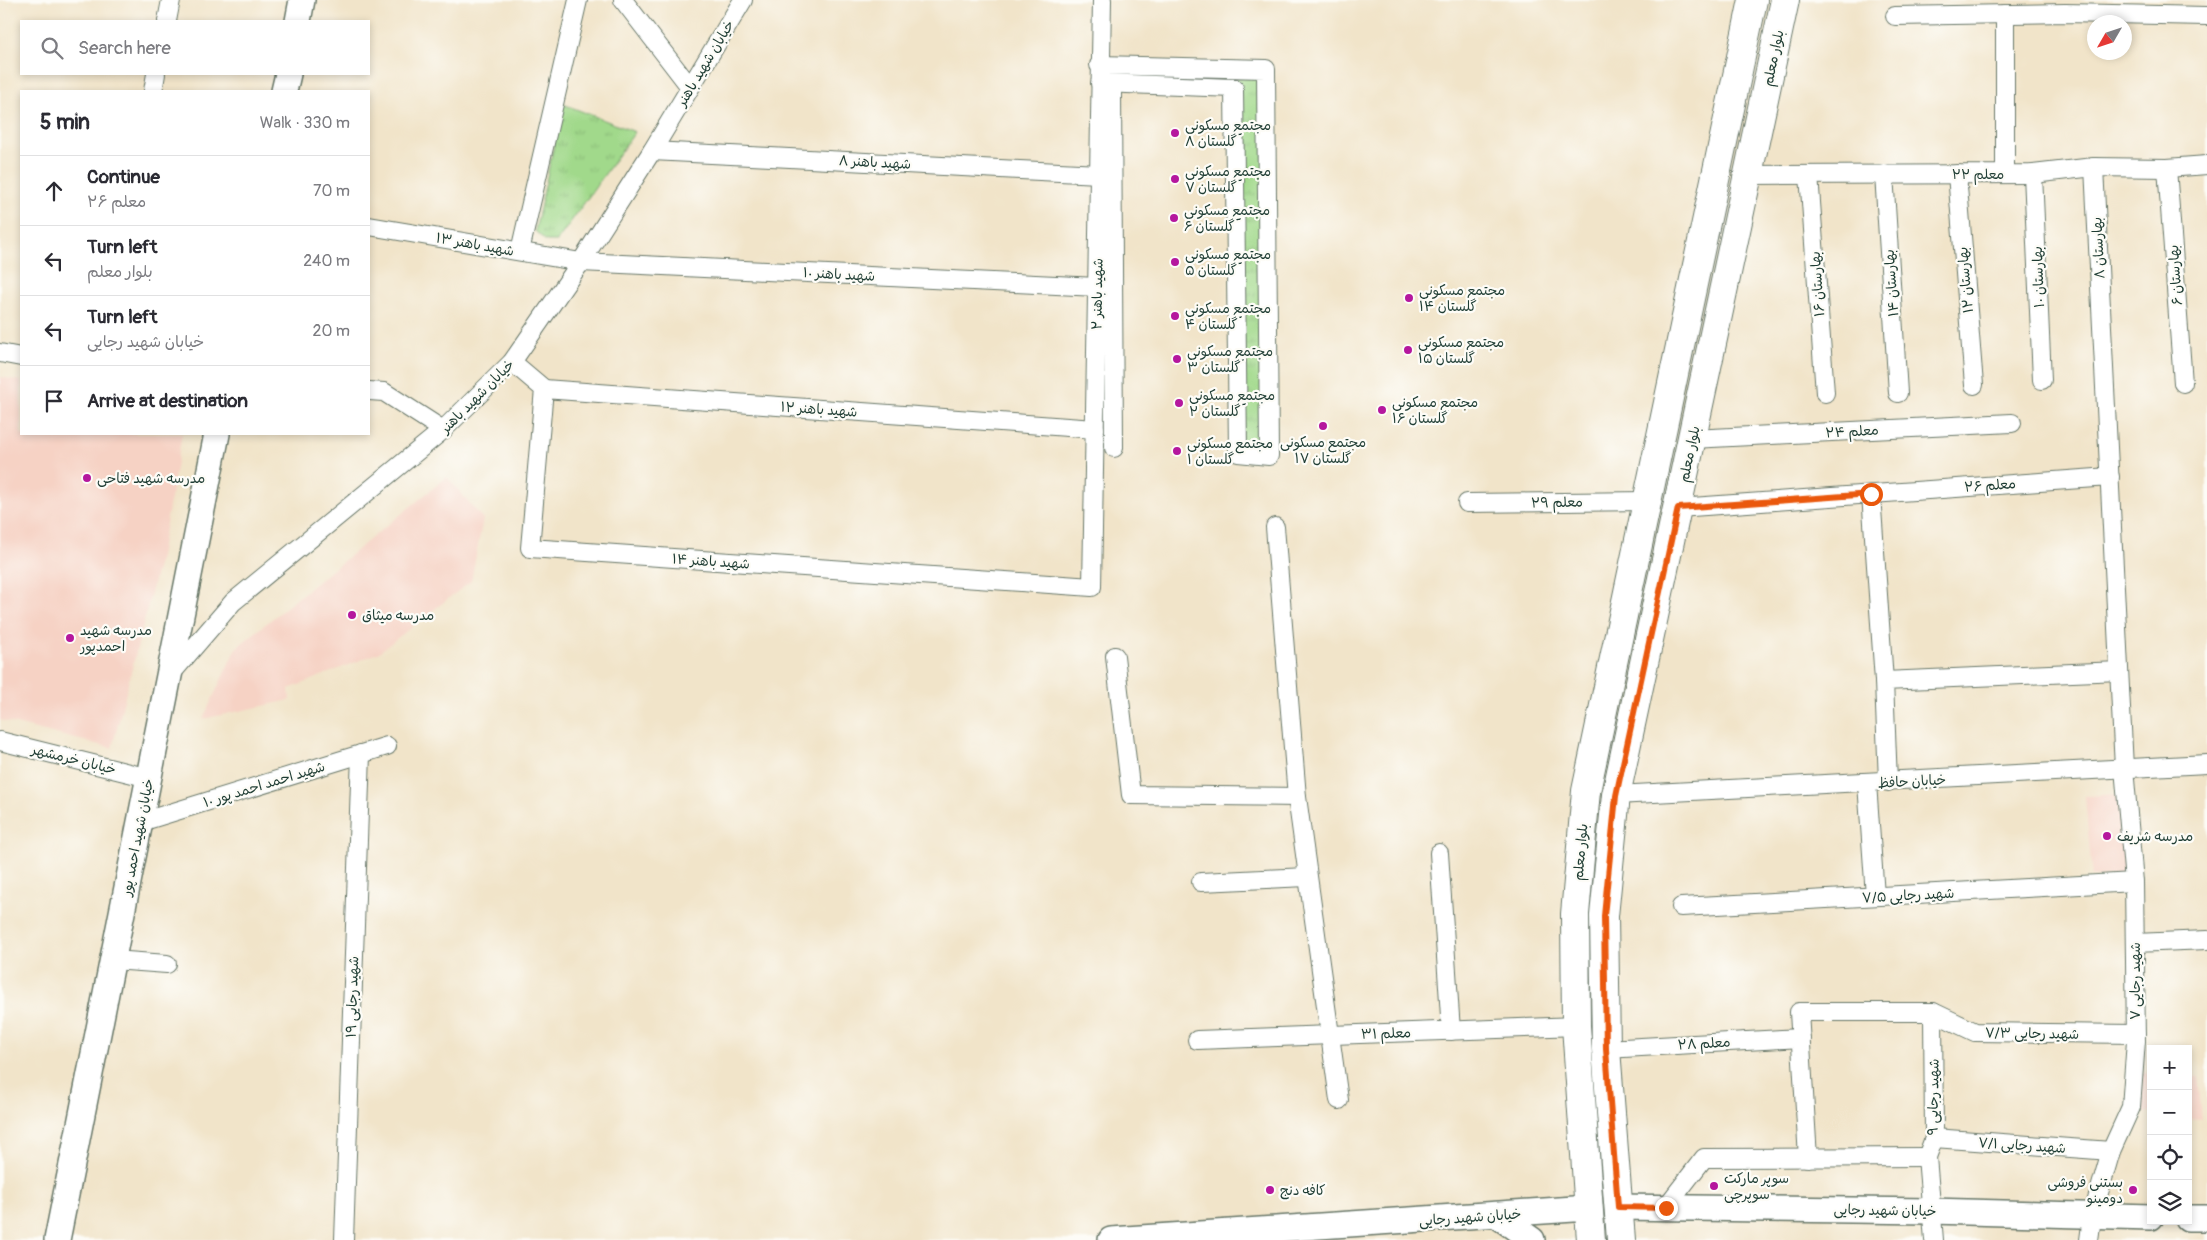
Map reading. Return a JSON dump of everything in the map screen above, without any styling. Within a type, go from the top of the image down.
[{"type":"main road","name":"بلوار معلم","points":[[1591,1240],[1576,1026],[1574,914],[1586,791],[1753,0]]},
{"type":"main road","name":"بلوار معلم","points":[[1621,1240],[1606,1049],[1604,916],[1616,796],[1785,0]]},
{"type":"main road","points":[[1682,341],[1712,346]]},
{"type":"main road","points":[[1589,1208],[1618,1207]]},
{"type":"street","points":[[167,20],[171,0]]},
{"type":"street","points":[[298,20],[302,0]]},
{"type":"street","points":[[520,251],[578,0]]},
{"type":"street","points":[[623,0],[690,87]]},
{"type":"street","name":"خیابان شهید باهنر","points":[[169,676],[233,602],[444,430],[512,362],[581,262],[652,151],[743,0]]},
{"type":"street","name":"شهید باهنر ۲","points":[[1092,587],[1099,174],[1106,83],[1099,65],[1102,0]]},
{"type":"street","points":[[1895,16],[2064,13],[2207,16]]},
{"type":"street","points":[[2005,14],[2005,174]]},
{"type":"street","points":[[1099,65],[1234,68],[1266,69],[1269,456],[1238,453],[1234,68]]},
{"type":"street","points":[[153,90],[156,75]]},
{"type":"street","points":[[284,90],[288,75]]},
{"type":"street","points":[[1114,448],[1106,83],[1234,88]]},
{"type":"street","name":"شهید باهنر ۸","points":[[652,151],[1099,174]]},
{"type":"street","name":"معلم ۲۲","points":[[1748,175],[2033,174],[2094,167],[2167,168],[2207,165]]},
{"type":"street","name":"بهارستان ۸","points":[[2094,167],[2110,476]]},
{"type":"street","name":"بهارستان ۶","points":[[2167,168],[2183,383]]},
{"type":"street","name":"بهارستان ۱۴","points":[[1884,174],[1898,392]]},
{"type":"street","name":"بهارستان ۱۲","points":[[1957,174],[1974,385]]},
{"type":"street","name":"بهارستان ۱۰","points":[[2033,174],[2042,380]]},
{"type":"street","name":"بهارستان ۱۶","points":[[1809,175],[1825,392]]},
{"type":"street","name":"شهید باهنر ۱۳","points":[[370,226],[581,262]]},
{"type":"street","name":"شهید باهنر ۱۰","points":[[581,262],[1097,287]]},
{"type":"street","points":[[0,352],[20,357]]},
{"type":"street","points":[[512,362],[544,389]]},
{"type":"street","name":"شهید باهنر ۱۲","points":[[544,389],[1095,429]]},
{"type":"street","name":"شهید باهنر ۱۴","points":[[544,389],[530,548],[1092,587]]},
{"type":"street","points":[[370,391],[384,392],[444,430]]},
{"type":"street","name":"معلم ۲۴","points":[[1692,439],[2012,423]]},
{"type":"street","name":"خیابان شهید احمد پور","points":[[57,1240],[217,435]]},
{"type":"street","name":"معلم ۲۶","points":[[1678,508],[2110,476]]},
{"type":"street","name":"شهید رجایی ۷","points":[[2090,1229],[2111,1152],[2131,1107],[2136,1034],[2134,882],[2124,768],[2110,476]]},
{"type":"street","points":[[1871,494],[1884,681],[1888,782]]},
{"type":"street","name":"معلم ۲۹","points":[[1467,503],[1648,501]]},
{"type":"street","points":[[1275,527],[1297,797],[1339,1100]]},
{"type":"street","points":[[1115,656],[1131,795],[1297,797]]},
{"type":"street","points":[[1884,681],[2119,671]]},
{"type":"street","name":"خیابان خرمشهر","points":[[0,741],[149,778]]},
{"type":"street","name":"شهید احمد احمد پور ۱۰","points":[[141,822],[387,746]]},
{"type":"street","name":"شهید رجایی ۱۹","points":[[344,1240],[361,754]]},
{"type":"street","name":"خیابان حافظ","points":[[1616,796],[1867,784],[2207,764]]},
{"type":"street","points":[[1867,784],[1875,896]]},
{"type":"street","points":[[1439,853],[1451,1031]]},
{"type":"street","points":[[1201,882],[1307,877]]},
{"type":"street","name":"شهید رجایی ۷/۵","points":[[1682,907],[2134,882]]},
{"type":"street","points":[[2135,943],[2207,940]]},
{"type":"street","points":[[113,960],[167,964]]},
{"type":"street","points":[[1808,1158],[1799,1012],[1933,1012]]},
{"type":"street","name":"شهید رجایی ۷/۳","points":[[1933,1012],[1974,1032],[2136,1034]]},
{"type":"street","name":"شهید رجایی ۹","points":[[1933,1012],[1934,1138],[1927,1157],[1934,1240]]},
{"type":"street","name":"معلم ۳۱","points":[[1197,1040],[1576,1026]]},
{"type":"street","name":"معلم ۲۸","points":[[1606,1049],[1801,1038]]},
{"type":"street","name":"شهید رجایی ۷/۱","points":[[1934,1138],[2111,1152]]},
{"type":"street","points":[[1666,1208],[1704,1158],[1927,1157]]},
{"type":"street","name":"خیابان شهید رجایی","points":[[1618,1207],[1931,1211],[2090,1229],[2147,1218]]},
{"type":"street","name":"خیابان شهید رجایی","points":[[1111,1240],[1191,1237],[1589,1208]]},
{"type":"street","points":[[1497,1215],[1532,1240]]},
{"type":"street","points":[[2192,1218],[2207,1218]]},
{"type":"shaded area","points":[[0,377],[20,381],[20,435],[182,435],[160,557],[112,748],[0,720]]},
{"type":"shaded area","name":"مدرسه میثاق","points":[[447,477],[483,519],[471,581],[378,653],[289,689],[290,700],[203,719],[236,648]]},
{"type":"shaded area","name":"مدرسه شریف","points":[[2123,794],[2127,876],[2092,877],[2085,796]]},
{"type":"shaded area","points":[[2142,1073],[2147,1073],[2147,1113],[2140,1112]]},
{"type":"shaded area","points":[[2192,1076],[2198,1077],[2202,1119],[2192,1118]]},
{"type":"green space","points":[[1236,71],[1264,72],[1266,453],[1240,451]]},
{"type":"green space","points":[[563,104],[635,132],[557,241],[546,241],[535,231]]},
{"type":"place","name":"مجتمع مسکونی گلستان ۸","points":[[1175,133]]},
{"type":"place","name":"مجتمع مسکونی گلستان ۷","points":[[1175,179]]},
{"type":"place","name":"مجتمع مسکونی گلستان ۶","points":[[1174,218]]},
{"type":"place","name":"مجتمع مسکونی گلستان ۵","points":[[1175,262]]},
{"type":"place","name":"مجتمع مسکونی گلستان ۱۴","points":[[1409,298]]},
{"type":"place","name":"مجتمع مسکونی گلستان ۴","points":[[1175,316]]},
{"type":"place","name":"مجتمع مسکونی گلستان ۱۵","points":[[1408,350]]},
{"type":"place","name":"مجتمع مسکونی گلستان ۳","points":[[1177,359]]},
{"type":"place","name":"مجتمع مسکونی گلستان ۲","points":[[1179,403]]},
{"type":"place","name":"مجتمع مسکونی گلستان ۱۶","points":[[1382,410]]},
{"type":"place","name":"مجتمع مسکونی گلستان ۱۷","points":[[1323,426]]},
{"type":"place","name":"مجتمع مسکونی گلستان ۱","points":[[1177,451]]},
{"type":"place","name":"مدرسه شهید فتاحی","points":[[87,478]]},
{"type":"place","name":"مدرسه میثاق","points":[[352,615]]},
{"type":"place","name":"مدرسه شهید احمدپور","points":[[70,638]]},
{"type":"place","name":"مدرسه شریف","points":[[2107,836]]},
{"type":"place","name":"سوپر مارکت سوپرچی","points":[[1714,1186]]},
{"type":"place","name":"کافه دنج","points":[[1270,1190]]},
{"type":"place","name":"بستنی فروشی دومینو","points":[[2133,1190]]},
{"type":"route","points":[[1666,1208],[1618,1207],[1606,1049],[1604,916],[1616,796],[1678,508],[1871,494]]}]
